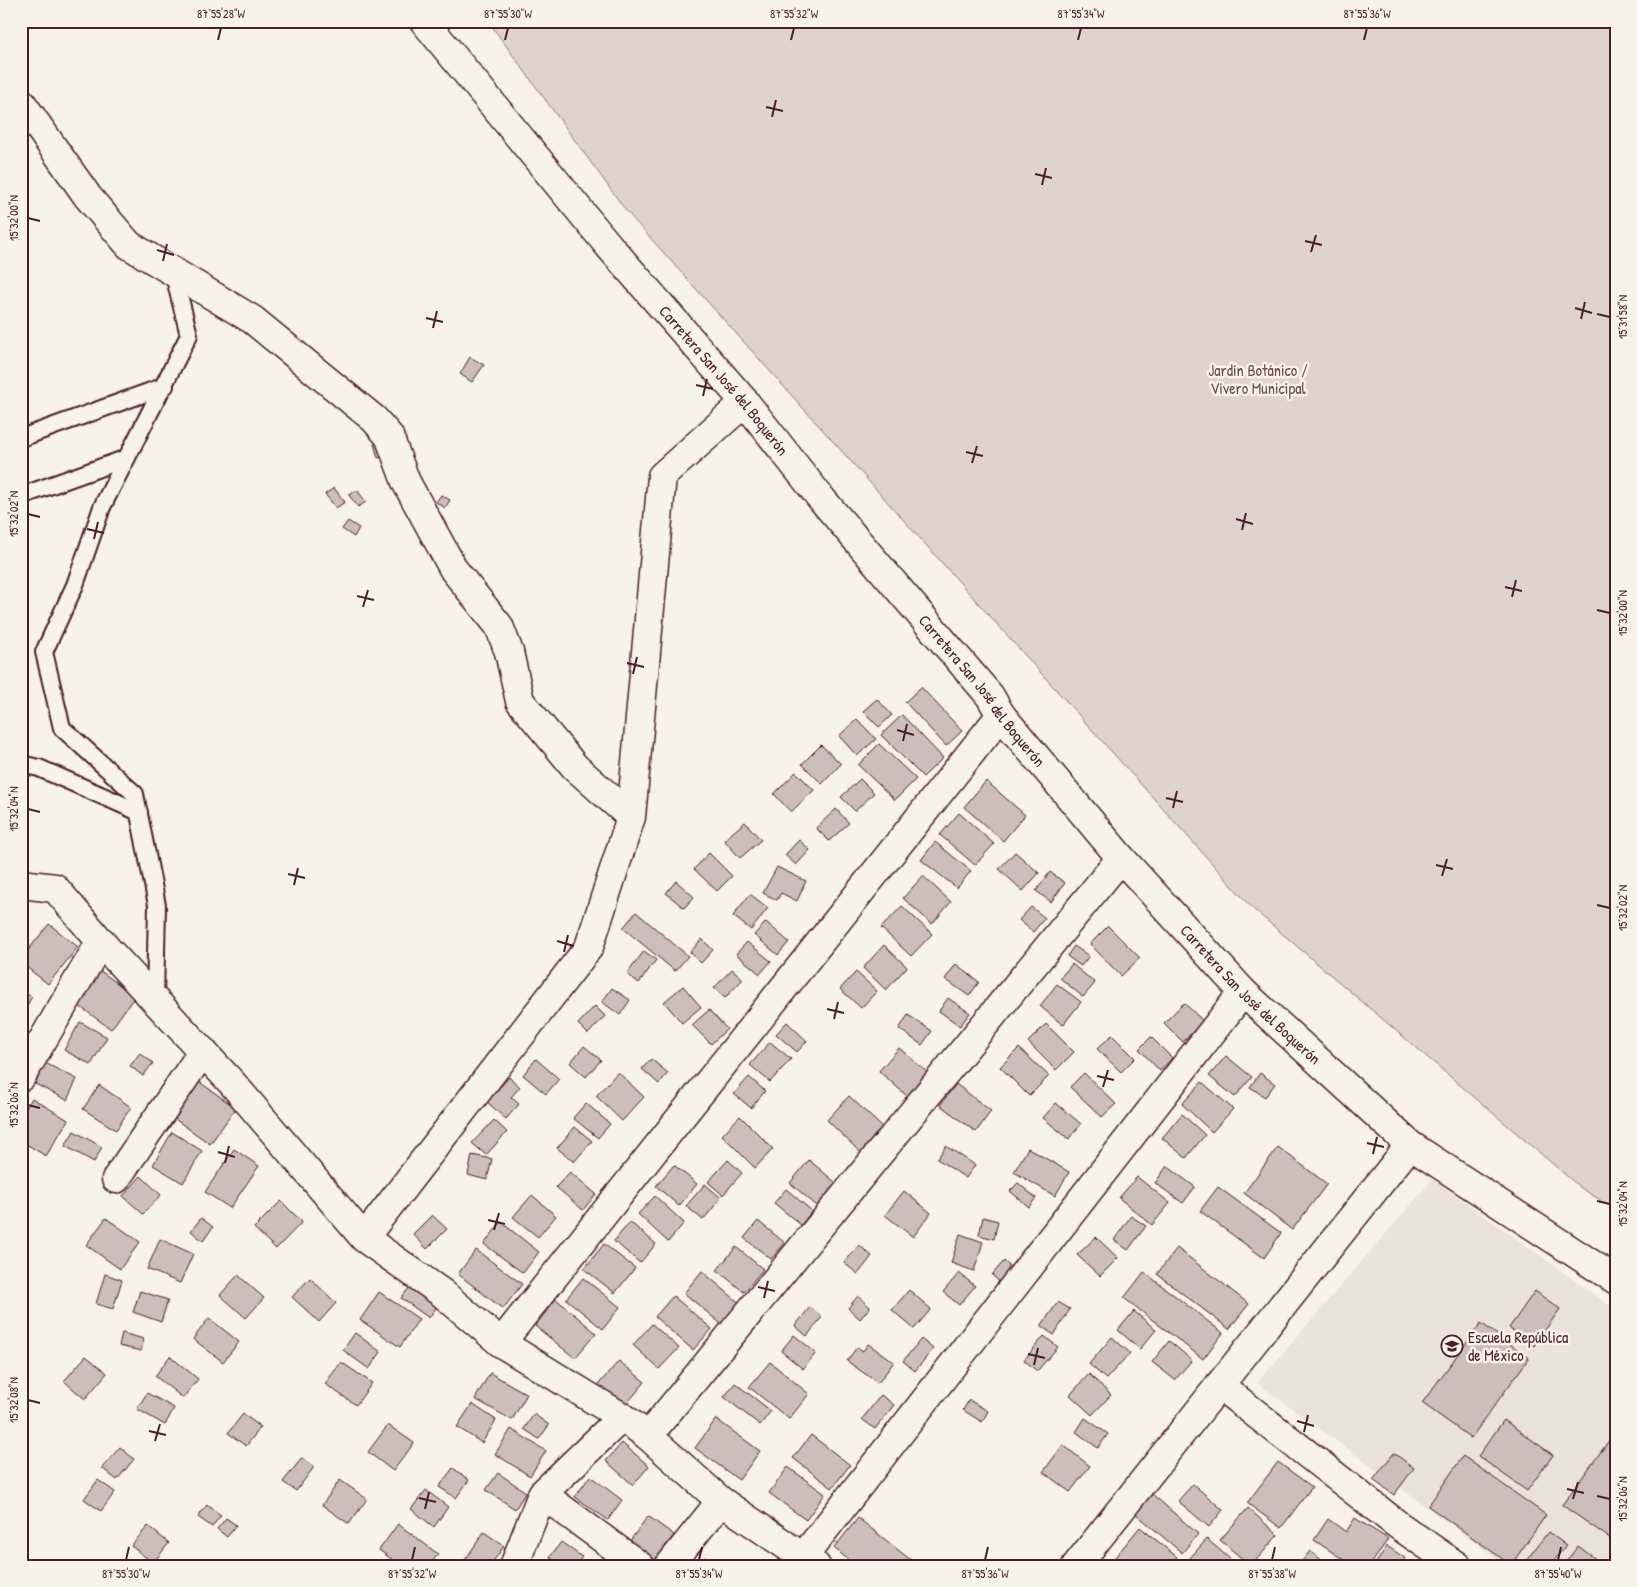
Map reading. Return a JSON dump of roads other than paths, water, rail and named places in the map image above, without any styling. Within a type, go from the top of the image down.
[{"type":"street","name":"Carretera San José del Boquerón","points":[[424,21],[609,246],[745,402],[820,497],[990,696],[1001,715],[1121,858],[1242,992],[1410,1145],[1616,1280]]},
{"type":"street","points":[[21,102],[88,197],[129,245],[253,320],[374,419],[389,436],[406,482],[454,570],[499,626],[509,652],[520,702],[576,768],[631,816]]},
{"type":"street","points":[[364,1238],[589,947],[631,816],[662,476],[745,402]]},
{"type":"street","points":[[501,1343],[1001,715]]},
{"type":"street","points":[[648,1436],[1121,858]]},
{"type":"street","points":[[21,884],[55,888],[100,941],[203,1051],[364,1238],[442,1293],[501,1343],[622,1417],[648,1436],[721,1501],[810,1561],[1242,992]]},
{"type":"street","points":[[21,1077],[100,941]]},
{"type":"street","points":[[116,1179],[203,1051]]},
{"type":"street","points":[[1076,1566],[1410,1145]]},
{"type":"street","points":[[1219,1386],[1398,1525],[1457,1566]]},
{"type":"street","points":[[514,1566],[542,1494],[622,1417]]},
{"type":"street","points":[[542,1494],[640,1566]]},
{"type":"street","points":[[669,1566],[721,1501]]},
{"type":"lane","points":[[155,1000],[157,905],[135,794],[62,728],[44,652],[75,585],[102,507],[189,336],[173,271]]},
{"type":"lane","points":[[21,438],[165,386]]},
{"type":"lane","points":[[21,496],[127,458]]},
{"type":"lane","points":[[21,764],[39,768],[139,812]]},
{"type":"place","name":"Escuela República de México","points":[[1452,1346]]},
{"type":"park label","name":"Jardín Botánico / Vivero Municipal","points":[[1258,379]]}]
